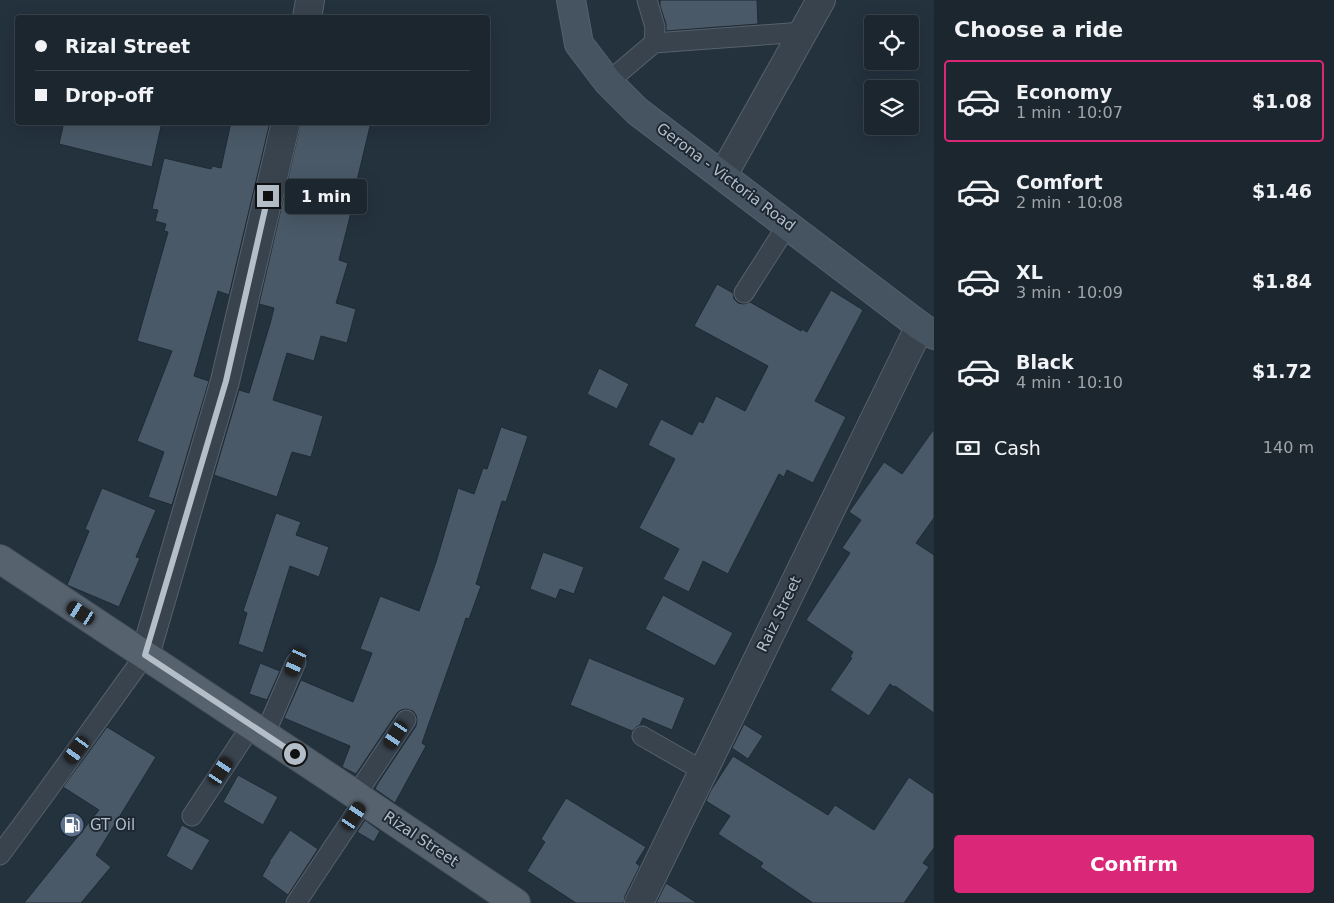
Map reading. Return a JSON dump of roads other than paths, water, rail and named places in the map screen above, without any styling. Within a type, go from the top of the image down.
[{"type":"main road","name":"Gerona - Victoria Road","points":[[571,0],[578,44],[608,82],[637,110],[927,330]]},
{"type":"main road","name":"Rizal Street","points":[[0,559],[516,903]]},
{"type":"street","points":[[308,15],[310,0]]},
{"type":"street","points":[[723,175],[821,0]]},
{"type":"street","points":[[145,655],[226,381],[285,125]]},
{"type":"street","name":"Raiz Street","points":[[639,903],[703,771],[927,330]]},
{"type":"lane","points":[[647,0],[655,26],[654,43]]},
{"type":"lane","points":[[608,82],[654,43],[803,32]]},
{"type":"lane","points":[[744,294],[788,224]]},
{"type":"lane","points":[[0,855],[145,655]]},
{"type":"lane","points":[[192,816],[258,730],[296,662]]},
{"type":"lane","points":[[296,903],[406,720]]},
{"type":"lane","points":[[642,736],[703,771]]},
{"type":"place","name":"GT Oil","points":[[72,825]]}]
